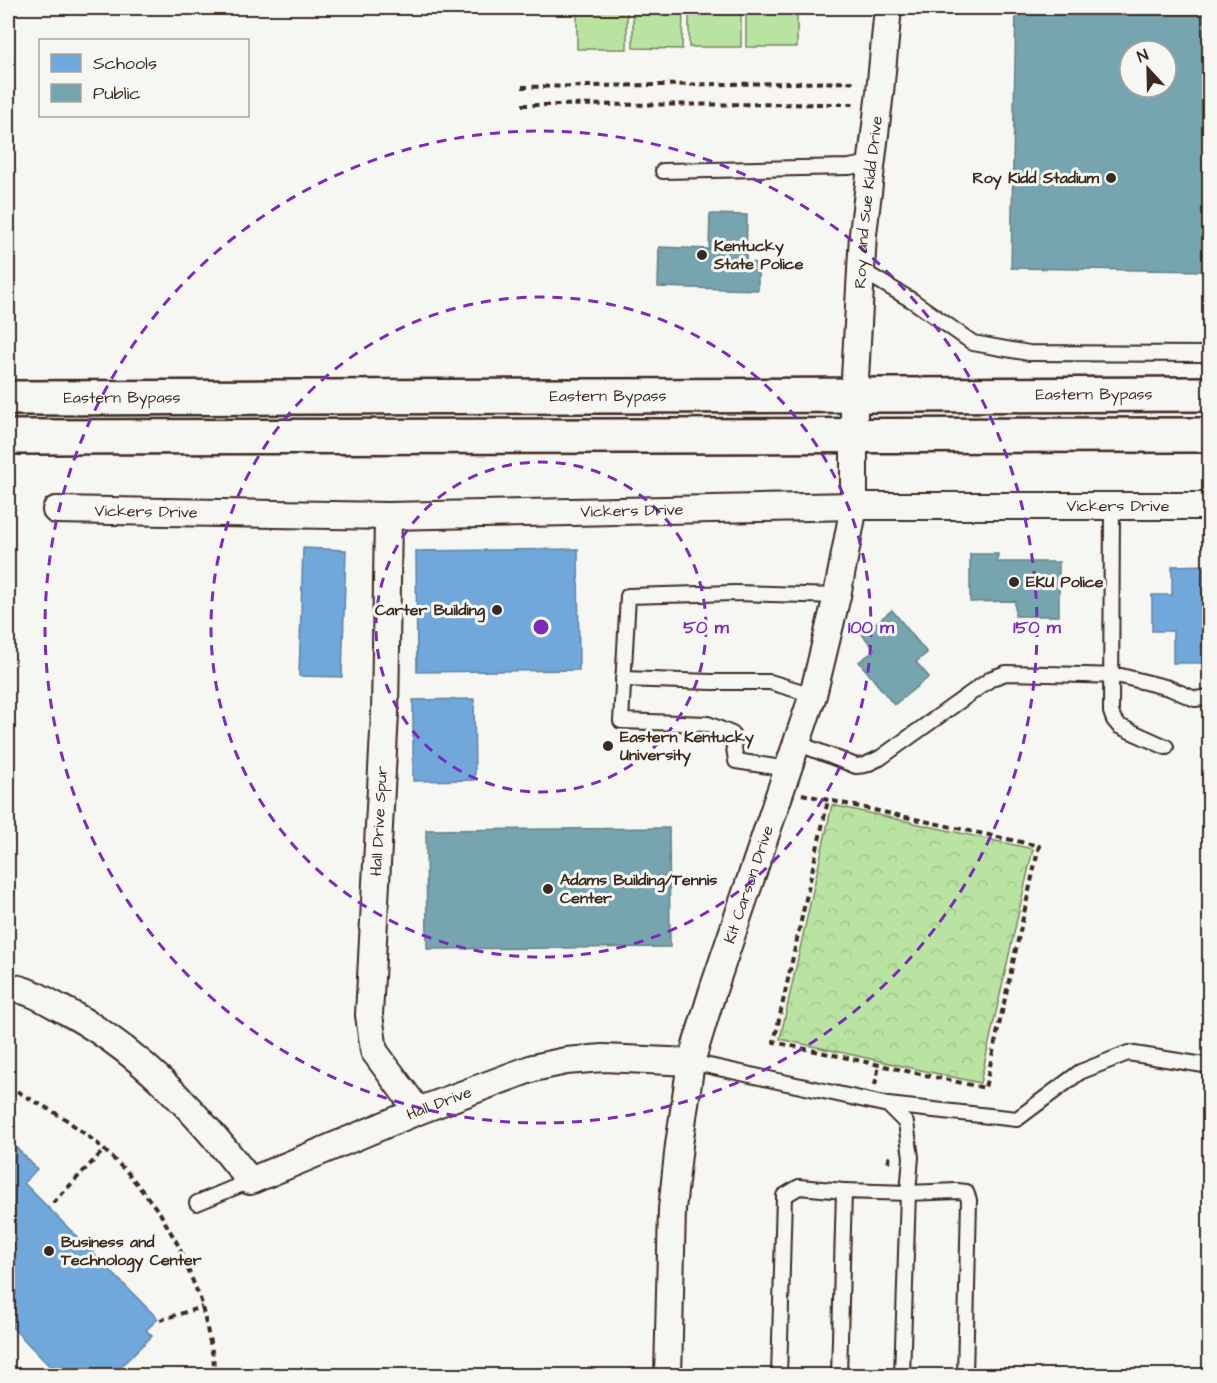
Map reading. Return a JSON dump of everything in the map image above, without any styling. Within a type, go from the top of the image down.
[{"type":"main road","name":"Eastern Bypass","points":[[8,398],[1209,394]]},
{"type":"main road","points":[[8,437],[1209,435]]},
{"type":"street","name":"Roy and Sue Kidd Drive","points":[[854,396],[861,270],[888,8]]},
{"type":"street","name":"Kit Carson Drive","points":[[668,1376],[672,1209],[691,1062],[713,990],[792,781],[797,743],[813,695],[837,596],[854,506],[854,396]]},
{"type":"street","name":"Vickers Drive","points":[[56,510],[388,516],[854,506],[1209,506]]},
{"type":"street","name":"Hall Drive Spur","points":[[388,516],[385,713],[369,1015],[374,1051],[418,1111]]},
{"type":"street","points":[[8,987],[29,992],[79,1017],[131,1053],[194,1113],[217,1138],[250,1181]]},
{"type":"street","name":"Hall Drive","points":[[250,1181],[418,1111],[549,1064],[603,1058],[691,1062]]},
{"type":"lane","points":[[663,171],[849,167],[871,163]]},
{"type":"lane","points":[[861,270],[913,301],[973,343],[1029,353],[1202,354],[1209,349]]},
{"type":"lane","points":[[1112,506],[1111,712],[1119,726],[1166,747]]},
{"type":"lane","points":[[792,781],[736,761],[732,734],[708,724],[621,721],[628,596],[735,593],[837,596]]},
{"type":"lane","points":[[797,743],[856,766],[866,765],[880,758],[992,678],[1006,674],[1121,676],[1169,688],[1195,699],[1209,697]]},
{"type":"lane","points":[[623,679],[770,682],[813,695]]},
{"type":"lane","name":"Hall Drive","points":[[691,1062],[888,1105],[1017,1119],[1080,1072],[1128,1053],[1209,1066]]},
{"type":"lane","points":[[888,1105],[906,1123],[910,1157],[902,1376]]},
{"type":"lane","points":[[197,1203],[250,1181]]},
{"type":"lane","points":[[779,1376],[784,1196],[798,1187],[844,1191],[966,1192],[969,1200],[965,1376]]},
{"type":"lane","points":[[839,1376],[844,1191]]},
{"type":"path","points":[[522,87],[859,82]]},
{"type":"path","points":[[522,105],[856,105]]},
{"type":"path","points":[[792,781],[828,800],[1039,846],[985,1088],[774,1042],[828,800]]},
{"type":"path","points":[[1020,908],[1025,909]]},
{"type":"path","points":[[993,1025],[999,1027]]},
{"type":"path","points":[[8,1086],[64,1118],[104,1150],[128,1173],[160,1213],[178,1245],[201,1301],[215,1376]]},
{"type":"path","points":[[53,1203],[104,1150]]},
{"type":"path","points":[[160,1320],[202,1307]]},
{"type":"green space","points":[[577,8],[627,8],[627,49],[577,49]]},
{"type":"green space","points":[[633,8],[683,8],[682,49],[633,48]]},
{"type":"green space","points":[[689,8],[741,8],[741,47],[689,47]]},
{"type":"green space","points":[[746,8],[797,8],[797,47],[746,47]]},
{"type":"green space","points":[[832,805],[1033,849],[980,1083],[780,1039]]},
{"type":"building: Schools","points":[[303,548],[346,550],[342,677],[299,676]]},
{"type":"building: Schools","name":"Carter Building","points":[[578,549],[579,670],[417,672],[416,551]]},
{"type":"building: Schools","points":[[1210,565],[1210,663],[1173,663],[1173,631],[1152,631],[1152,595],[1172,595],[1172,566]]},
{"type":"building: Schools","points":[[474,699],[475,780],[413,781],[413,700]]},
{"type":"building: Schools","name":"Business and Technology Center","points":[[8,1139],[37,1169],[24,1183],[158,1319],[146,1330],[152,1336],[111,1376],[59,1376],[8,1323]]},
{"type":"building: Public","name":"Roy Kidd Stadium","points":[[1016,8],[1210,8],[1206,271],[1011,268]]},
{"type":"building: Public","name":"Kentucky State Police","points":[[710,214],[747,215],[746,262],[758,263],[758,290],[658,287],[659,247],[709,249]]},
{"type":"building: Public","name":"EKU Police","points":[[970,554],[998,554],[997,562],[1059,562],[1059,616],[1015,616],[1015,601],[970,602]]},
{"type":"building: Public","points":[[892,610],[927,653],[916,662],[929,677],[894,705],[859,662],[875,650],[862,634]]},
{"type":"building: Public","name":"Adams Building/Tennis Center","points":[[669,828],[670,947],[427,949],[426,830]]},
{"type":"place","name":"Roy Kidd Stadium","points":[[1111,178]]},
{"type":"place","name":"Kentucky State Police","points":[[702,255]]},
{"type":"place","name":"EKU Police","points":[[1014,582]]},
{"type":"place","name":"Carter Building","points":[[497,610]]},
{"type":"place","name":"Eastern Kentucky University","points":[[608,746]]},
{"type":"place","name":"Adams Building/Tennis Center","points":[[548,889]]},
{"type":"place","name":"Business and Technology Center","points":[[49,1251]]}]
